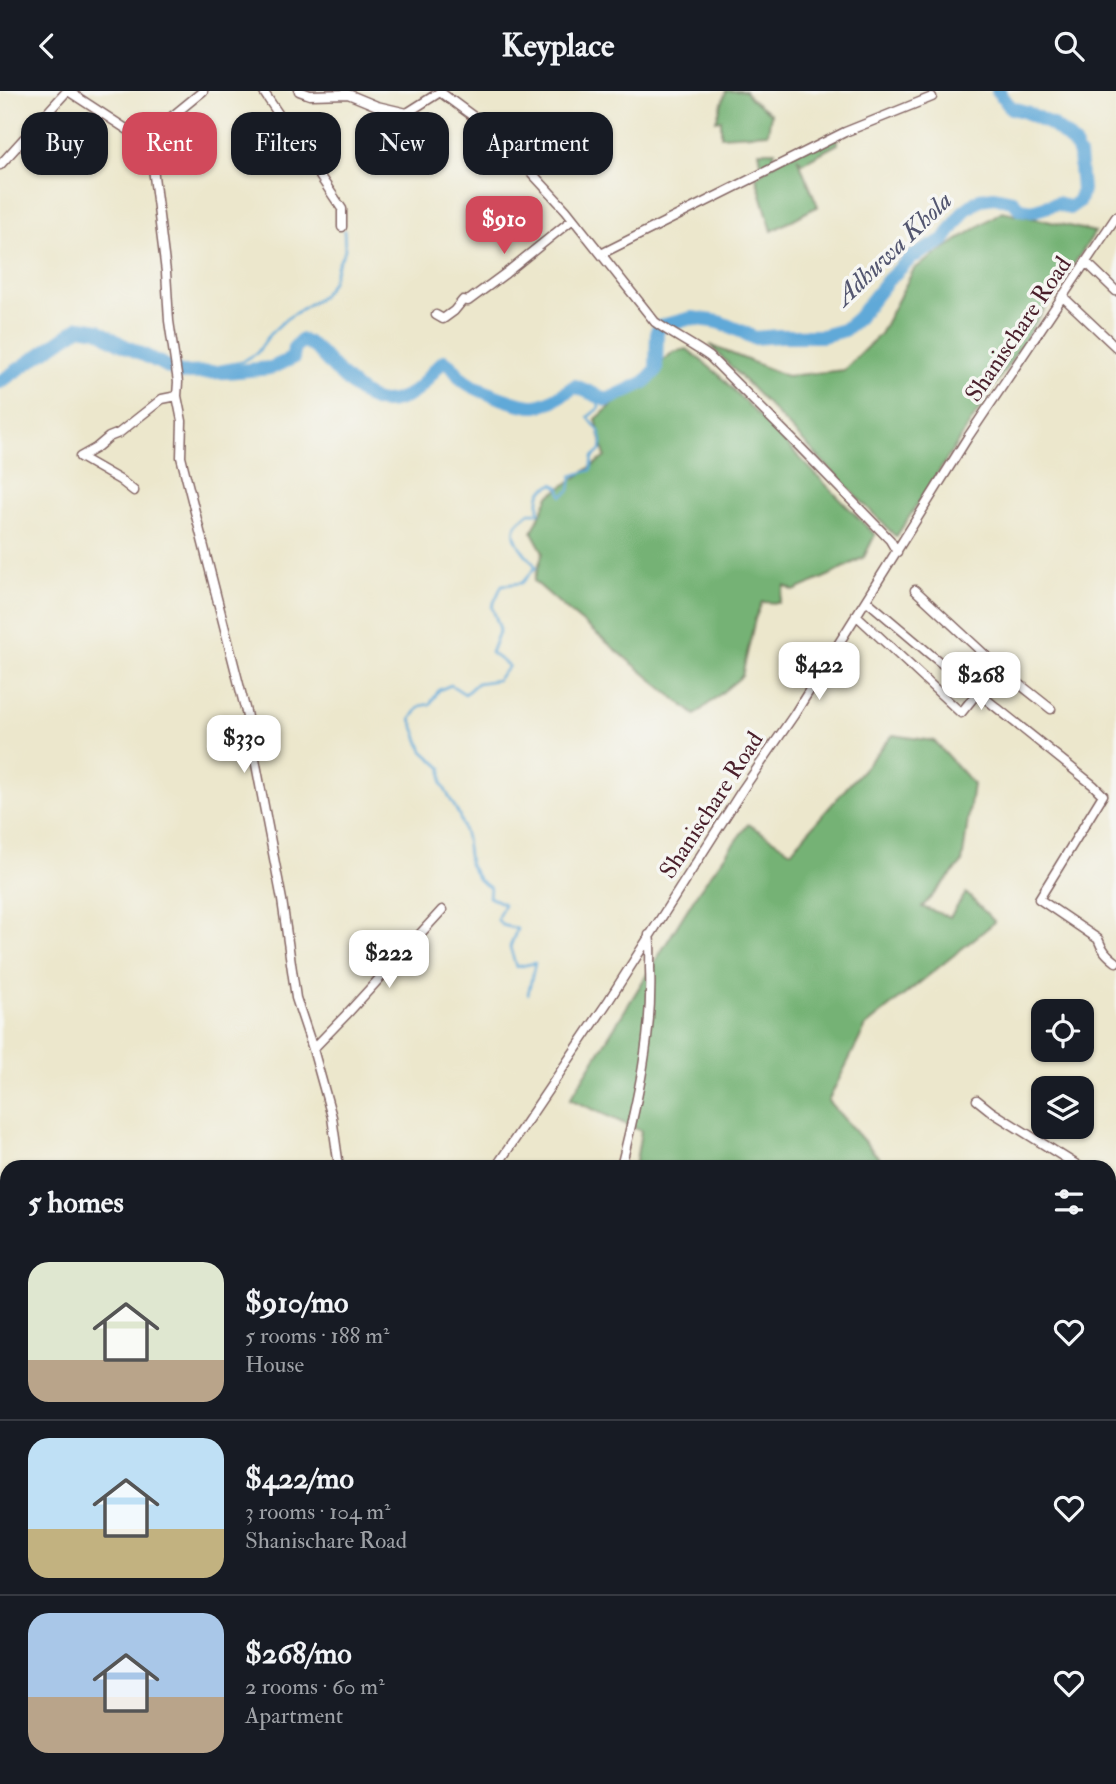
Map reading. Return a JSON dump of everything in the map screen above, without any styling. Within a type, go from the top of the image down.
[{"type":"street","points":[[1,162],[67,91],[122,126]]},
{"type":"street","points":[[263,91],[342,209],[342,227]]},
{"type":"street","points":[[299,91],[310,95],[348,94],[377,106],[407,113],[440,92],[474,117],[504,143],[573,219],[655,322],[694,345],[710,358],[890,540],[897,552]]},
{"type":"street","points":[[176,112],[199,92]]},
{"type":"street","points":[[601,254],[845,132],[932,97]]},
{"type":"street","points":[[154,175],[178,382],[177,396],[183,421],[181,457],[246,712],[280,888],[296,998],[332,1117],[338,1160]]},
{"type":"street","name":"Shanischare Road","points":[[501,1160],[609,1000],[743,789],[794,715],[968,437],[1062,296],[1113,230],[1116,217]]},
{"type":"street","points":[[436,314],[443,319],[463,300],[468,301],[573,219]]},
{"type":"street","points":[[1086,262],[1116,291]]},
{"type":"street","points":[[1062,296],[1116,347]]},
{"type":"street","points":[[134,491],[80,457],[119,433],[162,399],[177,396]]},
{"type":"street","points":[[915,590],[998,667],[1051,709]]},
{"type":"street","points":[[866,600],[1103,795],[1039,899],[1098,939],[1107,955],[1116,962]]},
{"type":"street","points":[[856,615],[961,713],[998,667]]},
{"type":"street","points":[[313,1049],[442,910]]},
{"type":"street","points":[[623,1160],[646,1038],[650,981],[649,935]]},
{"type":"street","points":[[977,1100],[1069,1160]]},
{"type":"green space","points":[[726,91],[745,91],[771,114],[768,133],[721,136],[721,120],[716,121]]},
{"type":"green space","points":[[836,134],[838,144],[802,163],[797,157],[818,206],[772,231],[756,177],[767,168],[762,167],[759,151],[775,151],[770,167],[793,149],[795,152]]},
{"type":"green space","points":[[1002,211],[1095,232],[896,537],[710,345],[787,376],[844,370],[880,334],[914,269]]},
{"type":"green space","points":[[687,349],[718,374],[875,535],[864,557],[794,591],[785,586],[779,603],[762,602],[755,619],[742,676],[695,715],[534,581],[543,552],[532,532],[549,496],[605,457],[596,419],[673,352]]},
{"type":"green space","points":[[893,735],[934,741],[973,784],[962,863],[922,907],[950,917],[966,893],[995,922],[866,1026],[828,1101],[880,1160],[636,1160],[641,1131],[570,1099],[698,892],[748,824],[791,851]]},
{"type":"waterway","name":"Adhuwa Khola","points":[[998,91],[1011,108],[1052,125],[1076,147]]},
{"type":"waterway","name":"Adhuwa Khola","points":[[0,382],[80,327],[98,330],[181,373],[271,368],[293,358],[294,348],[302,340],[316,348],[360,392],[382,402],[406,397],[414,392],[444,361],[469,384],[520,404],[541,405],[575,386],[607,400],[645,382],[656,370],[657,331],[661,326],[692,318],[719,322],[754,338],[822,336],[844,330],[858,318],[888,280],[912,257],[944,240],[964,211],[980,199],[994,197],[1013,201],[1020,209],[1032,211],[1058,203],[1069,208],[1079,201],[1082,190],[1079,155]]},
{"type":"waterway","points":[[208,373],[219,366],[241,362],[257,353],[270,334],[286,319],[322,296],[332,282],[345,250],[344,230]]},
{"type":"waterway","points":[[528,994],[535,963],[516,967],[510,947],[517,929],[502,925],[497,919],[504,904],[489,897],[490,888],[479,880],[469,864],[466,838],[459,815],[442,784],[442,768],[423,751],[411,719],[420,706],[430,704],[439,690],[451,685],[465,694],[477,683],[497,680],[509,666],[491,653],[500,629],[492,607],[502,585],[522,583],[536,567],[517,542],[516,526],[529,513],[539,513],[539,498],[544,489],[554,484],[559,487],[562,496],[570,490],[572,476],[591,470],[593,457],[601,450],[602,441],[599,431],[588,417],[599,408],[598,397]]}]
